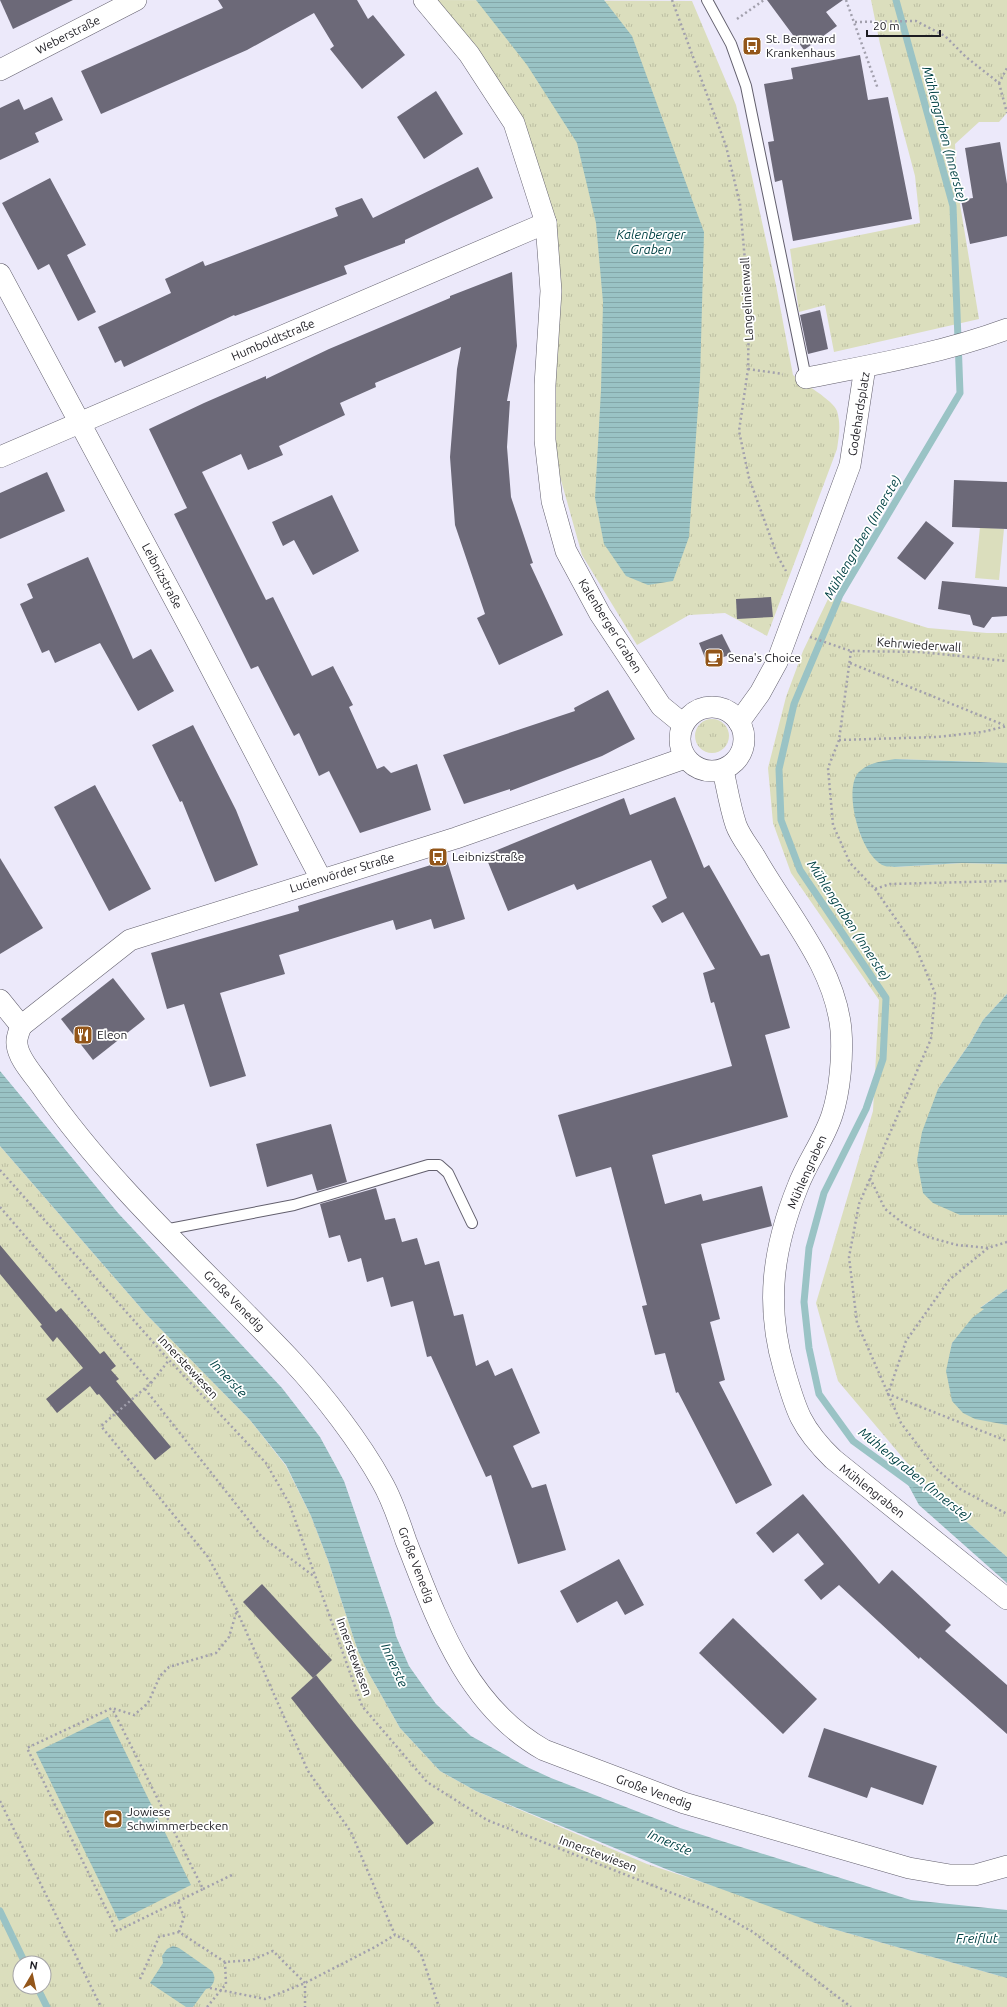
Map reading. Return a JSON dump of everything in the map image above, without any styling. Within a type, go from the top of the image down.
[{"type":"street","name":"Weberstraße","points":[[0,70],[136,0]]},
{"type":"street","name":"Kalenberger Graben","points":[[424,0],[470,54],[514,123],[546,223],[551,291],[545,385],[545,440],[552,501],[566,551],[600,614],[661,706],[683,724]]},
{"type":"street","name":"Humboldtstraße","points":[[0,457],[546,223]]},
{"type":"street","name":"Leibnizstraße","points":[[0,274],[80,422],[321,879]]},
{"type":"street","name":"Godehardsplatz","points":[[800,597],[850,465],[865,367],[942,349],[1001,331]]},
{"type":"street","points":[[806,378],[865,367]]},
{"type":"street","points":[[739,722],[760,693],[777,662],[800,597]]},
{"type":"street","points":[[710,707],[721,708],[731,713],[739,722],[744,740],[742,750],[738,758],[723,770],[712,772],[702,770],[692,766],[685,758],[679,741],[683,724],[690,715],[699,709],[710,707]]},
{"type":"street","name":"Lucienvörder Straße","points":[[21,1026],[130,940],[456,838],[685,758]]},
{"type":"street","name":"Mühlengraben","points":[[723,770],[736,825],[773,890],[810,945],[828,977],[837,1004],[841,1030],[841,1059],[832,1115],[798,1184],[785,1221],[773,1280],[773,1313],[776,1343],[794,1404],[808,1433],[833,1459],[1007,1599]]},
{"type":"street","points":[[0,1000],[21,1026]]},
{"type":"street","name":"Große Venedig","points":[[21,1026],[16,1045],[20,1054],[52,1101],[82,1140],[134,1199],[294,1363],[321,1394],[359,1446],[382,1482],[394,1507],[437,1621],[457,1659],[475,1687],[493,1709],[526,1740],[568,1761],[684,1803],[909,1868],[943,1874],[975,1875],[1007,1866]]},
{"type":"lane","points":[[707,0],[724,29],[746,86],[777,246],[806,378]]},
{"type":"lane","points":[[164,1230],[294,1205],[428,1165],[439,1165],[448,1173],[472,1223]]},
{"type":"path","name":"Langelinienwall","points":[[672,0],[726,146],[740,204],[749,307],[748,369],[739,431],[750,478],[777,555],[800,597]]},
{"type":"path","points":[[724,29],[764,0]]},
{"type":"path","points":[[846,0],[878,90]]},
{"type":"path","points":[[855,22],[916,21],[945,36],[966,58],[999,83],[1007,113]]},
{"type":"path","points":[[999,83],[1007,68]]},
{"type":"path","points":[[748,369],[806,378]]},
{"type":"path","name":"Kehrwiederwall","points":[[803,634],[831,646],[851,651],[921,652],[1007,660]]},
{"type":"path","points":[[851,651],[839,740],[828,768],[833,825],[850,863],[875,889],[916,948],[934,993],[931,1039],[859,1204],[849,1257],[857,1323],[900,1423],[935,1468],[960,1489],[1007,1514]]},
{"type":"path","points":[[850,663],[1006,726]]},
{"type":"path","points":[[839,740],[937,737],[982,732],[1006,726]]},
{"type":"path","points":[[875,889],[890,884],[1007,880]]},
{"type":"path","name":"Innerstewiesen","points":[[0,1170],[169,1360],[266,1463],[289,1503],[362,1706],[427,1782],[487,1820],[710,1908],[752,1932],[851,2007]]},
{"type":"path","points":[[870,1177],[885,1209],[904,1224],[928,1237],[957,1244],[988,1248]]},
{"type":"path","points":[[0,1207],[151,1383]]},
{"type":"path","points":[[888,1394],[906,1341],[949,1280],[988,1248],[1007,1242]]},
{"type":"path","points":[[169,1360],[145,1389],[101,1426],[208,1557],[237,1610],[308,1771],[351,1832],[395,1935],[410,1942],[421,1954],[438,2007]]},
{"type":"path","points":[[145,1389],[262,1538],[316,1577]]},
{"type":"path","points":[[888,1394],[1007,1441]]},
{"type":"path","points":[[234,1874],[117,1931],[27,1748],[112,1708],[134,1715],[148,1703],[160,1676],[169,1667],[216,1653],[230,1637],[237,1610]]},
{"type":"path","points":[[112,1708],[203,1889]]},
{"type":"path","points":[[0,1801],[101,2007]]},
{"type":"path","points":[[178,1902],[184,1916],[179,1932]]},
{"type":"path","points":[[140,1979],[160,1937],[179,1932],[226,1962],[252,1960],[273,1951],[305,1983],[306,2007]]},
{"type":"path","points":[[210,1988],[265,1999],[305,1983],[395,1935]]},
{"type":"path","points":[[207,2007],[223,1990],[226,1984],[226,1962]]},
{"type":"green space","points":[[428,0],[692,1],[736,105],[776,285],[793,375],[830,402],[837,411],[839,421],[837,449],[767,636],[725,613],[689,615],[637,645],[582,555],[552,448],[553,290],[516,121]]},
{"type":"green space","points":[[871,0],[1007,0],[1007,113],[999,122],[979,122],[955,144],[957,186],[979,319],[834,352],[825,305],[799,312],[790,249],[920,223],[915,176],[880,44]]},
{"type":"green space","points":[[980,527],[1004,529],[999,580],[975,578]]},
{"type":"green space","points":[[829,597],[928,628],[987,633],[1007,633],[1007,763],[895,759],[860,834],[877,861],[894,867],[962,863],[1007,864],[1007,994],[983,1020],[970,1043],[938,1089],[960,1215],[1007,1215],[1007,1289],[981,1307],[985,1308],[952,1343],[950,1356],[1003,1424],[1007,1425],[1007,1557],[930,1490],[838,1381],[816,1303],[873,1111],[879,1000],[791,873],[773,823],[768,768],[786,697],[803,651]]},
{"type":"green space","points":[[709,719],[715,719],[724,724],[728,730],[728,742],[724,748],[715,753],[709,753],[700,748],[695,739],[695,733],[700,724]]},
{"type":"green space","points":[[0,1146],[147,1315],[250,1420],[286,1466],[311,1516],[328,1560],[358,1651],[367,1670],[400,1728],[440,1771],[476,1791],[647,1864],[747,1897],[826,1927],[1007,1978],[1007,2007],[0,2007]]},
{"type":"water","name":"Kalenberger Graben","points":[[476,0],[604,0],[632,36],[704,232],[700,379],[689,537],[673,581],[648,585],[626,576],[604,544],[595,498],[601,390],[603,302],[596,223],[577,143],[527,65]]},
{"type":"water","points":[[895,759],[1007,763],[1007,864],[962,863],[894,867],[885,866],[876,861],[868,850],[856,822],[853,806],[855,779],[860,771],[868,766],[877,762]]},
{"type":"water","points":[[1007,994],[1007,1215],[960,1215],[933,1203],[923,1193],[917,1160],[922,1132],[938,1089],[970,1043],[983,1020]]},
{"type":"water","points":[[0,1071],[118,1213],[282,1388],[320,1437],[344,1481],[392,1620],[396,1636],[409,1666],[436,1704],[471,1736],[527,1767],[551,1778],[680,1828],[911,1900],[1007,1910],[1007,1978],[826,1927],[666,1869],[476,1791],[440,1771],[400,1728],[367,1670],[358,1651],[328,1560],[311,1516],[286,1465],[250,1420],[147,1315],[0,1146]]},
{"type":"water","points":[[1007,1289],[1007,1425],[975,1419],[963,1413],[952,1401],[946,1371],[952,1343],[972,1318],[984,1309],[980,1308]]},
{"type":"water","points":[[905,1479],[930,1490],[1007,1557],[1007,1583],[919,1505]]},
{"type":"water","name":"Jowiese Schwimmerbecken","points":[[108,1717],[191,1885],[119,1921],[36,1752]]},
{"type":"water","points":[[173,1946],[179,1948],[212,1971],[214,1976],[212,1986],[206,1989],[193,2007],[186,2007],[150,1983],[163,1963],[162,1956],[167,1949]]},
{"type":"building","points":[[0,0],[73,0],[13,29]]},
{"type":"building","points":[[218,0],[357,0],[368,19],[373,15],[405,55],[362,89],[330,49],[334,46],[314,13],[247,50],[101,114],[81,71],[223,8]]},
{"type":"building","points":[[767,0],[843,0],[826,12],[837,26],[804,50]]},
{"type":"building","points":[[860,55],[868,100],[888,97],[912,219],[793,241],[782,180],[775,182],[768,142],[774,141],[764,84],[793,79],[791,68]]},
{"type":"building","points":[[436,91],[463,134],[424,159],[397,117]]},
{"type":"building","points":[[52,97],[63,120],[35,133],[39,142],[0,160],[0,108],[19,99],[24,110]]},
{"type":"building","points":[[1000,142],[1007,184],[1007,236],[970,244],[961,200],[973,198],[965,148]]},
{"type":"building","points":[[478,167],[493,198],[405,240],[405,243],[344,266],[347,274],[235,316],[234,315],[124,367],[121,360],[115,363],[98,327],[171,293],[165,279],[203,261],[205,266],[338,216],[335,208],[362,198],[373,218]]},
{"type":"building","points":[[50,178],[86,245],[67,255],[96,312],[78,321],[49,264],[38,270],[2,203]]},
{"type":"building","points":[[512,272],[517,346],[507,401],[510,401],[507,447],[511,497],[533,563],[530,564],[563,635],[499,665],[477,618],[485,614],[455,525],[450,457],[457,369],[461,347],[375,383],[376,387],[340,403],[345,415],[279,446],[283,455],[248,470],[241,454],[202,472],[266,600],[273,597],[312,676],[333,666],[353,705],[349,707],[377,769],[384,766],[391,773],[417,764],[431,810],[360,833],[329,771],[319,776],[299,733],[294,736],[258,666],[251,669],[174,514],[187,508],[149,429],[266,376],[266,379],[329,349],[450,298],[450,296]]},
{"type":"building","points":[[820,310],[828,349],[808,354],[800,315]]},
{"type":"building","points":[[47,472],[65,511],[0,539],[0,493]]},
{"type":"building","points":[[954,480],[1007,482],[1007,529],[952,527]]},
{"type":"building","points":[[332,495],[359,551],[313,575],[294,540],[283,546],[272,522]]},
{"type":"building","points":[[926,521],[954,543],[925,580],[897,558]]},
{"type":"building","points":[[88,557],[133,659],[151,649],[174,691],[138,711],[100,643],[55,663],[49,650],[42,653],[20,604],[33,598],[27,584]]},
{"type":"building","points":[[942,581],[1007,587],[1007,616],[992,617],[984,628],[973,625],[970,615],[938,609]]},
{"type":"building","points":[[771,597],[773,617],[737,619],[736,599]]},
{"type":"building","points":[[722,634],[732,654],[707,663],[699,643]]},
{"type":"building","points":[[608,690],[635,739],[602,756],[510,791],[510,789],[464,804],[443,755],[575,711],[574,708]]},
{"type":"building","points":[[193,725],[236,810],[258,865],[215,882],[182,801],[180,802],[152,745]]},
{"type":"building","points":[[95,785],[151,889],[109,911],[54,807]]},
{"type":"building","points":[[675,797],[704,868],[709,865],[761,956],[769,954],[790,1028],[765,1035],[788,1117],[652,1155],[665,1204],[701,1194],[703,1201],[762,1186],[772,1226],[701,1244],[720,1319],[710,1322],[725,1380],[719,1382],[772,1485],[736,1504],[678,1392],[676,1393],[665,1353],[655,1355],[642,1306],[647,1305],[611,1167],[576,1177],[558,1115],[732,1066],[714,1002],[711,1003],[703,973],[715,969],[683,912],[662,923],[652,906],[667,898],[651,860],[577,890],[574,884],[508,911],[485,855],[624,798],[630,815]]},
{"type":"building","points":[[0,858],[43,928],[0,954]]},
{"type":"building","points":[[447,860],[465,919],[434,929],[431,919],[396,930],[393,920],[279,955],[285,974],[220,993],[246,1076],[210,1087],[184,1004],[167,1009],[151,953],[299,911],[298,906]]},
{"type":"building","points":[[113,978],[145,1019],[93,1060],[61,1019]]},
{"type":"building","points":[[331,1124],[347,1182],[317,1191],[312,1174],[267,1187],[256,1144]]},
{"type":"building","points":[[376,1188],[385,1220],[395,1218],[402,1242],[417,1238],[425,1265],[439,1261],[454,1316],[463,1314],[476,1366],[488,1360],[495,1376],[512,1368],[540,1433],[513,1446],[532,1488],[546,1484],[566,1550],[518,1564],[491,1475],[486,1477],[431,1356],[427,1357],[413,1301],[391,1307],[383,1277],[367,1282],[361,1258],[348,1262],[340,1235],[329,1238],[320,1204]]},
{"type":"building","points":[[0,1245],[56,1312],[61,1308],[100,1354],[104,1351],[116,1366],[111,1370],[119,1379],[116,1381],[171,1447],[155,1460],[99,1394],[97,1395],[90,1386],[57,1413],[46,1399],[83,1368],[57,1337],[53,1342],[40,1326],[42,1325],[0,1274]]},
{"type":"building","points":[[803,1494],[879,1584],[892,1570],[951,1625],[945,1631],[1007,1685],[1007,1734],[920,1657],[919,1659],[839,1585],[821,1600],[804,1580],[824,1564],[798,1533],[773,1553],[756,1533]]},
{"type":"building","points":[[619,1559],[644,1605],[625,1615],[617,1601],[577,1623],[560,1591]]},
{"type":"building","points":[[262,1584],[332,1660],[313,1678],[243,1602]]},
{"type":"building","points":[[733,1618],[817,1699],[783,1734],[699,1653]]},
{"type":"building","points":[[316,1675],[434,1823],[407,1845],[291,1698]]},
{"type":"building","points":[[824,1728],[937,1766],[923,1805],[871,1787],[867,1798],[808,1777]]},
{"type":"waterway","name":"Mühlengraben (Innerste)","points":[[896,0],[953,206],[960,393],[840,595],[794,704],[779,769],[781,820],[800,870],[886,998],[883,1059],[866,1109],[824,1193],[809,1248],[804,1302],[809,1348],[819,1394],[853,1441],[912,1484]]},
{"type":"waterway","points":[[0,1911],[21,1955]]},
{"type":"waterway","points":[[41,1995],[47,2007]]},
{"type":"place","name":"St. Bernward Krankenhaus","points":[[752,46]]},
{"type":"place","name":"Sena's Choice","points":[[714,658]]},
{"type":"place","name":"Leibnizstraße","points":[[438,857]]},
{"type":"place","name":"Eleon","points":[[83,1035]]},
{"type":"place","name":"Jowiese Schwimmerbecken","points":[[113,1819]]},
{"type":"water label","name":"Innerste","points":[[229,1378]]},
{"type":"water label","name":"Innerste","points":[[395,1665]]},
{"type":"water label","name":"Innerste","points":[[670,1842]]},
{"type":"water label","name":"Freiflut","points":[[977,1938]]}]
